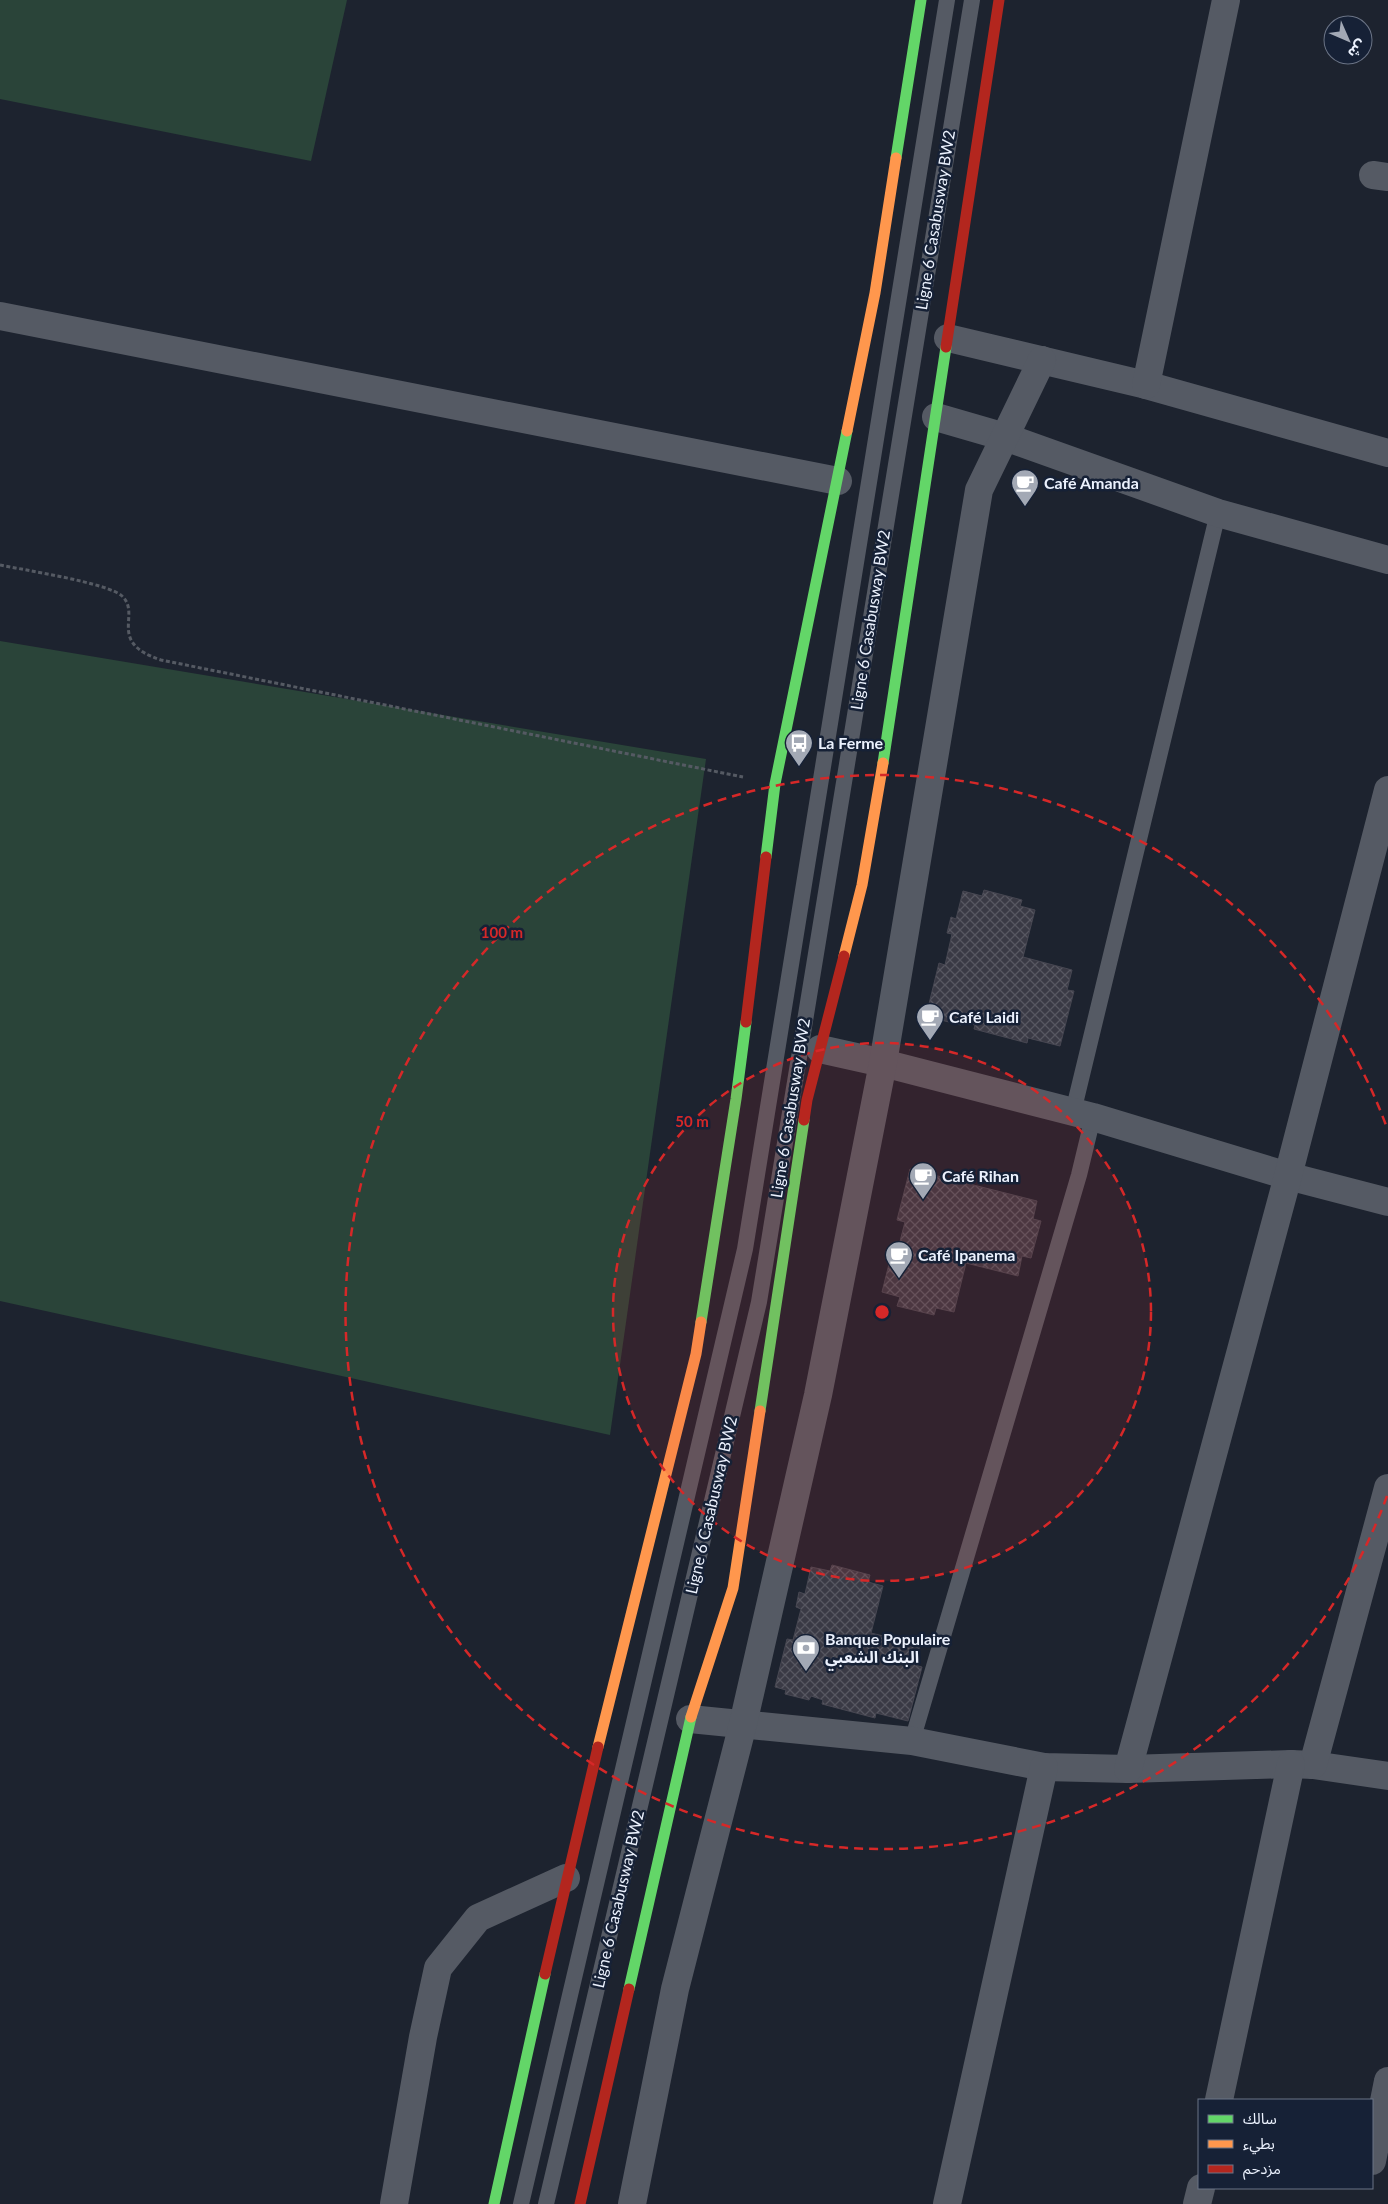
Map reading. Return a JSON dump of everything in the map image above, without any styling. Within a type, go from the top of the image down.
[{"type":"main road","points":[[494,2204],[566,1878],[696,1354],[736,1099],[775,784],[875,293],[921,0]]},
{"type":"main road","points":[[580,2204],[690,1719],[733,1588],[807,1100],[862,885],[876,812],[999,0]]},
{"type":"street","points":[[1146,385],[1226,0]]},
{"type":"street","points":[[0,316],[838,481]]},
{"type":"street","points":[[948,338],[1146,385],[1388,453]]},
{"type":"street","points":[[632,2204],[675,1990],[744,1724],[818,1396],[883,1062],[979,490],[1042,360]]},
{"type":"street","points":[[936,417],[1004,437],[1218,513],[1388,560]]},
{"type":"street","points":[[1128,1769],[1288,1176],[1388,790]]},
{"type":"street","points":[[820,1049],[883,1062],[1083,1115],[1288,1176],[1388,1202]]},
{"type":"street","points":[[1219,2099],[1302,1764],[1388,1488]]},
{"type":"street","points":[[690,1719],[912,1741],[1044,1767],[1128,1769],[1302,1764],[1388,1776]]},
{"type":"street","points":[[947,2204],[1044,1767]]},
{"type":"street","points":[[394,2204],[423,2038],[438,1968],[478,1918],[566,1878]]},
{"type":"street","points":[[1373,2156],[1388,2080]]},
{"type":"street","points":[[1197,2204],[1201,2189]]},
{"type":"lane","name":"Ligne 6 Casabusway BW2","points":[[521,2204],[745,1249],[947,0]]},
{"type":"lane","name":"Ligne 6 Casabusway BW2","points":[[546,2204],[759,1302],[972,0]]},
{"type":"lane","points":[[912,1741],[1076,1184],[1083,1115],[1218,513]]},
{"type":"path","points":[[0,565],[114,591],[124,598],[129,606],[128,628],[134,645],[148,655],[161,660],[775,784]]},
{"type":"green space","points":[[0,0],[347,0],[311,161],[0,99]]},
{"type":"green space","points":[[0,641],[706,759],[610,1435],[0,1301]]},
{"type":"building","points":[[984,890],[1022,900],[1020,906],[1035,910],[1023,957],[1072,970],[1067,990],[1074,991],[1060,1046],[1028,1038],[1027,1043],[974,1029],[975,1025],[962,1022],[961,1025],[937,1019],[938,1015],[927,1012],[939,963],[945,965],[952,934],[947,933],[951,917],[956,919],[963,891],[982,896]]},
{"type":"building","points":[[910,1169],[1037,1201],[1033,1219],[1041,1221],[1031,1258],[1022,1256],[1018,1276],[966,1263],[954,1312],[936,1308],[934,1315],[897,1306],[900,1297],[882,1292],[892,1252],[897,1253],[905,1222],[897,1220]]},
{"type":"building","points":[[832,1565],[870,1575],[868,1582],[883,1586],[871,1633],[920,1645],[915,1665],[922,1667],[908,1721],[876,1713],[875,1718],[822,1704],[823,1700],[811,1696],[809,1700],[785,1694],[786,1690],[775,1687],[787,1639],[793,1640],[801,1609],[796,1607],[799,1592],[805,1594],[811,1567],[830,1571]]},
{"type":"traffic: fast","points":[[896,158],[921,0]]},
{"type":"traffic: fast","points":[[883,763],[946,347]]},
{"type":"traffic: fast","points":[[766,857],[775,784],[847,431]]},
{"type":"traffic: fast","points":[[701,1322],[736,1099],[746,1022]]},
{"type":"traffic: fast","points":[[760,1411],[804,1120]]},
{"type":"traffic: fast","points":[[629,1989],[691,1717]]},
{"type":"traffic: fast","points":[[494,2204],[545,1974]]},
{"type":"traffic: slow","points":[[847,431],[875,293],[896,158]]},
{"type":"traffic: slow","points":[[844,956],[862,885],[883,763]]},
{"type":"traffic: slow","points":[[598,1747],[696,1354],[701,1322]]},
{"type":"traffic: slow","points":[[691,1717],[733,1588],[760,1411]]},
{"type":"traffic: jam","points":[[946,347],[999,0]]},
{"type":"traffic: jam","points":[[746,1022],[766,857]]},
{"type":"traffic: jam","points":[[804,1120],[807,1100],[844,956]]},
{"type":"traffic: jam","points":[[545,1974],[598,1747]]},
{"type":"traffic: jam","points":[[580,2204],[629,1989]]},
{"type":"place","name":"Café Amanda","points":[[1025,507]]},
{"type":"place","name":"La Ferme","points":[[799,767]]},
{"type":"place","name":"Café Laidi","points":[[930,1041]]},
{"type":"place","name":"Café Rihan","points":[[923,1200]]},
{"type":"place","name":"Café Ipanema","points":[[899,1279]]},
{"type":"place","name":"Banque Populaire البنك الشعبي","points":[[806,1672]]}]
